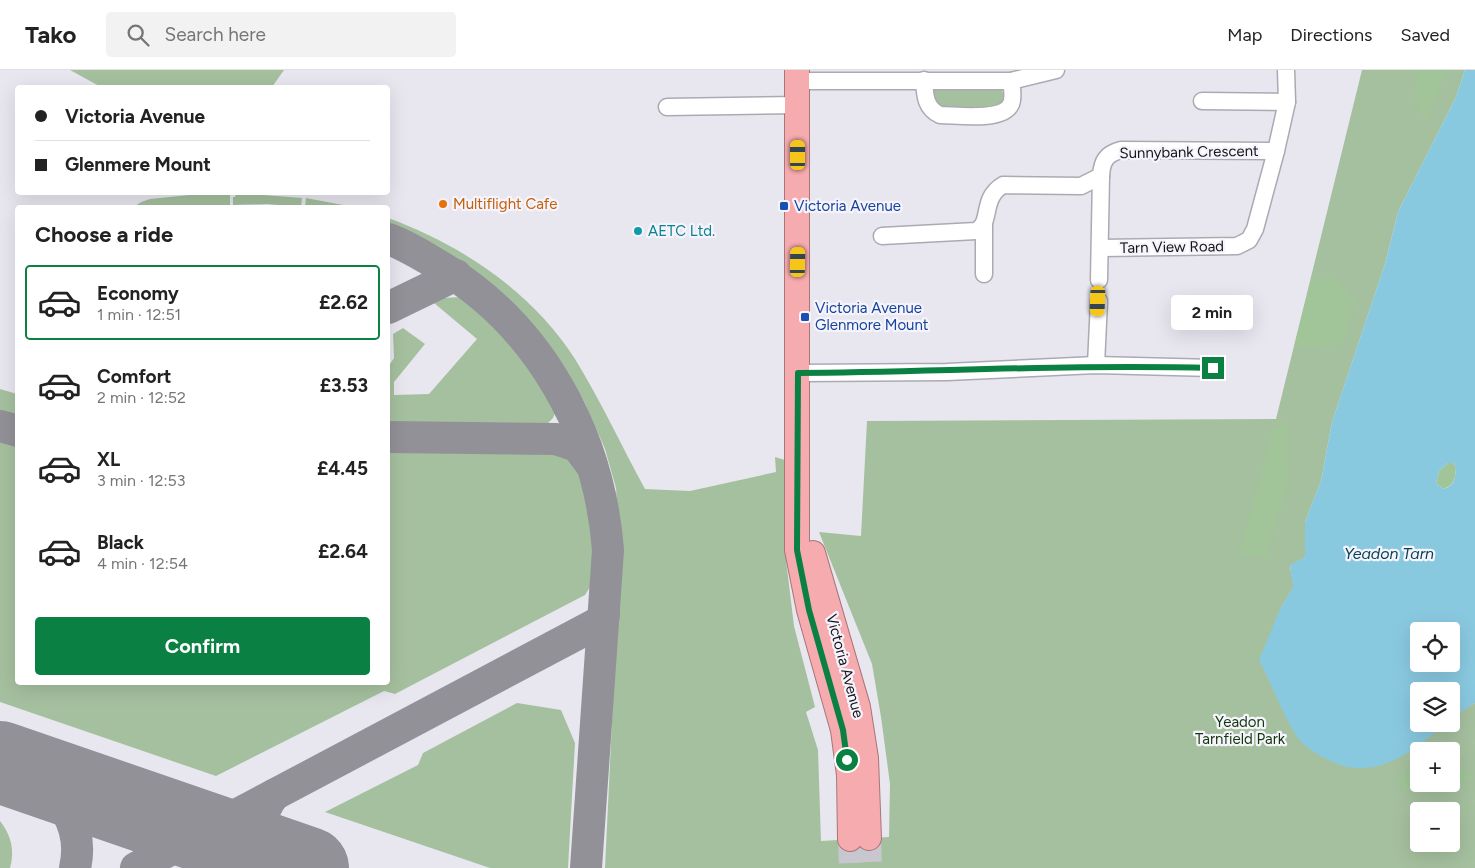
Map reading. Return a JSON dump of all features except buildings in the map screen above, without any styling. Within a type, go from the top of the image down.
[{"type":"highway","name":"Victoria Avenue","points":[[797,76],[797,550],[807,602],[843,730],[860,839]]},
{"type":"street","points":[[797,76],[1011,81],[1056,70]]},
{"type":"street","name":"Tarn View Road","points":[[1101,248],[1236,246],[1244,244],[1253,235],[1276,151],[1287,102],[1286,70]]},
{"type":"street","points":[[924,80],[926,98],[932,111],[940,115],[996,116],[1007,110],[1011,105],[1011,81]]},
{"type":"street","points":[[1202,101],[1287,102]]},
{"type":"street","points":[[667,107],[797,105]]},
{"type":"street","name":"Sunnybank Crescent","points":[[1099,280],[1101,176],[1103,161],[1106,156],[1121,150],[1276,151]]},
{"type":"street","points":[[984,274],[984,224],[989,196],[1003,185],[1081,186],[1101,176]]},
{"type":"street","points":[[882,236],[976,231],[984,224]]},
{"type":"street","points":[[1096,365],[1098,301]]},
{"type":"street","points":[[798,373],[947,372],[1096,365],[1213,368]]},
{"type":"green space","points":[[70,70],[284,70],[273,85],[97,85]]},
{"type":"green space","name":"Yeadon Tarnfield Park","points":[[1362,70],[1465,70],[1456,97],[1398,212],[1385,264],[1332,422],[1321,481],[1305,522],[1305,557],[1290,566],[1294,587],[1280,609],[1410,717],[1410,732],[1460,732],[1460,712],[1475,703],[1475,868],[605,868],[620,554],[616,488],[605,449],[585,403],[564,366],[535,329],[503,298],[466,267],[462,267],[459,262],[390,228],[390,219],[416,229],[468,257],[493,273],[538,312],[558,335],[585,375],[645,489],[690,491],[776,472],[775,457],[785,460],[786,560],[794,626],[815,707],[806,712],[818,750],[821,841],[889,837],[890,784],[872,664],[819,532],[861,536],[867,421],[1276,419]]},
{"type":"green space","points":[[1419,70],[1447,70],[1426,120],[1418,108],[1415,97],[1415,85]]},
{"type":"green space","points":[[1000,86],[1006,100],[995,111],[939,108],[931,93],[934,88]]},
{"type":"green space","points":[[189,195],[230,195],[230,205],[137,205],[150,199]]},
{"type":"green space","points":[[236,195],[302,198],[301,205],[233,205],[233,197]]},
{"type":"green space","points":[[306,198],[343,205],[305,205]]},
{"type":"green space","points":[[1311,279],[1335,279],[1355,301],[1342,345],[1294,347]]},
{"type":"green space","points":[[461,297],[494,326],[528,364],[557,409],[553,418],[546,425],[390,425],[390,364],[394,358],[393,334],[403,328],[425,344],[394,382],[394,395],[429,394],[477,339],[434,303],[443,298]]},
{"type":"green space","points":[[0,389],[15,393],[15,417],[0,413]]},
{"type":"green space","points":[[1286,421],[1288,485],[1265,558],[1240,554],[1273,430]]},
{"type":"green space","points":[[0,440],[15,445],[15,685],[390,685],[390,450],[559,450],[575,461],[583,480],[590,520],[595,579],[585,595],[395,694],[384,691],[216,776],[0,702]]},
{"type":"green space","points":[[1448,463],[1453,463],[1456,467],[1455,475],[1454,481],[1444,489],[1436,483],[1439,471]]},
{"type":"green space","points":[[517,703],[561,710],[575,743],[568,868],[490,868],[325,812],[418,765],[423,753]]},
{"type":"green space","points":[[1460,765],[1473,780],[1460,782]]},
{"type":"green space","points":[[1410,769],[1410,790],[1403,791],[1397,777]]},
{"type":"green space","points":[[0,821],[11,843],[10,868],[0,868]]},
{"type":"water","name":"Yeadon Tarn","points":[[1465,70],[1475,70],[1475,703],[1460,712],[1460,682],[1410,682],[1410,732],[1435,732],[1422,742],[1410,742],[1410,750],[1388,763],[1373,767],[1357,768],[1340,765],[1310,750],[1303,744],[1285,715],[1259,660],[1280,609],[1293,587],[1290,565],[1305,557],[1305,522],[1321,481],[1332,422],[1385,264],[1398,212],[1456,97]],"holes":[[[1448,463],[1453,463],[1456,467],[1454,481],[1444,489],[1436,483],[1439,471]]]},
{"type":"taxiway","points":[[390,240],[407,247],[438,265],[474,290],[506,319],[534,351],[558,386],[577,425],[592,465],[602,507],[608,550],[586,868]]},
{"type":"taxiway","points":[[390,307],[456,275]]},
{"type":"taxiway","points":[[0,426],[15,430]]},
{"type":"taxiway","points":[[390,437],[556,439],[577,446],[592,466]]},
{"type":"taxiway","points":[[136,868],[598,623],[604,615]]},
{"type":"taxiway","points":[[26,771],[49,790],[67,812],[73,824],[76,838],[75,868]]},
{"type":"taxiway","points":[[274,795],[263,817],[262,824],[265,840],[275,853],[296,864]]},
{"type":"taxiway","points":[[143,811],[184,818],[205,819],[226,816]]},
{"type":"taxiway","points":[[185,848],[224,846],[263,853]]},
{"type":"runway","points":[[0,762],[308,868]]},
{"type":"tunnel","points":[[869,838],[870,868]]},
{"type":"tunnel","points":[[850,839],[851,868]]},
{"type":"place","name":"Multiflight Cafe","points":[[443,204]]},
{"type":"place","name":"Victoria Avenue","points":[[784,206]]},
{"type":"place","name":"AETC Ltd.","points":[[638,231]]},
{"type":"place","name":"Victoria Avenue Glenmore Mount","points":[[805,317]]},
{"type":"route","points":[[847,760],[836,700],[815,635],[797,550],[798,373],[947,372],[1096,365],[1213,368]]}]
